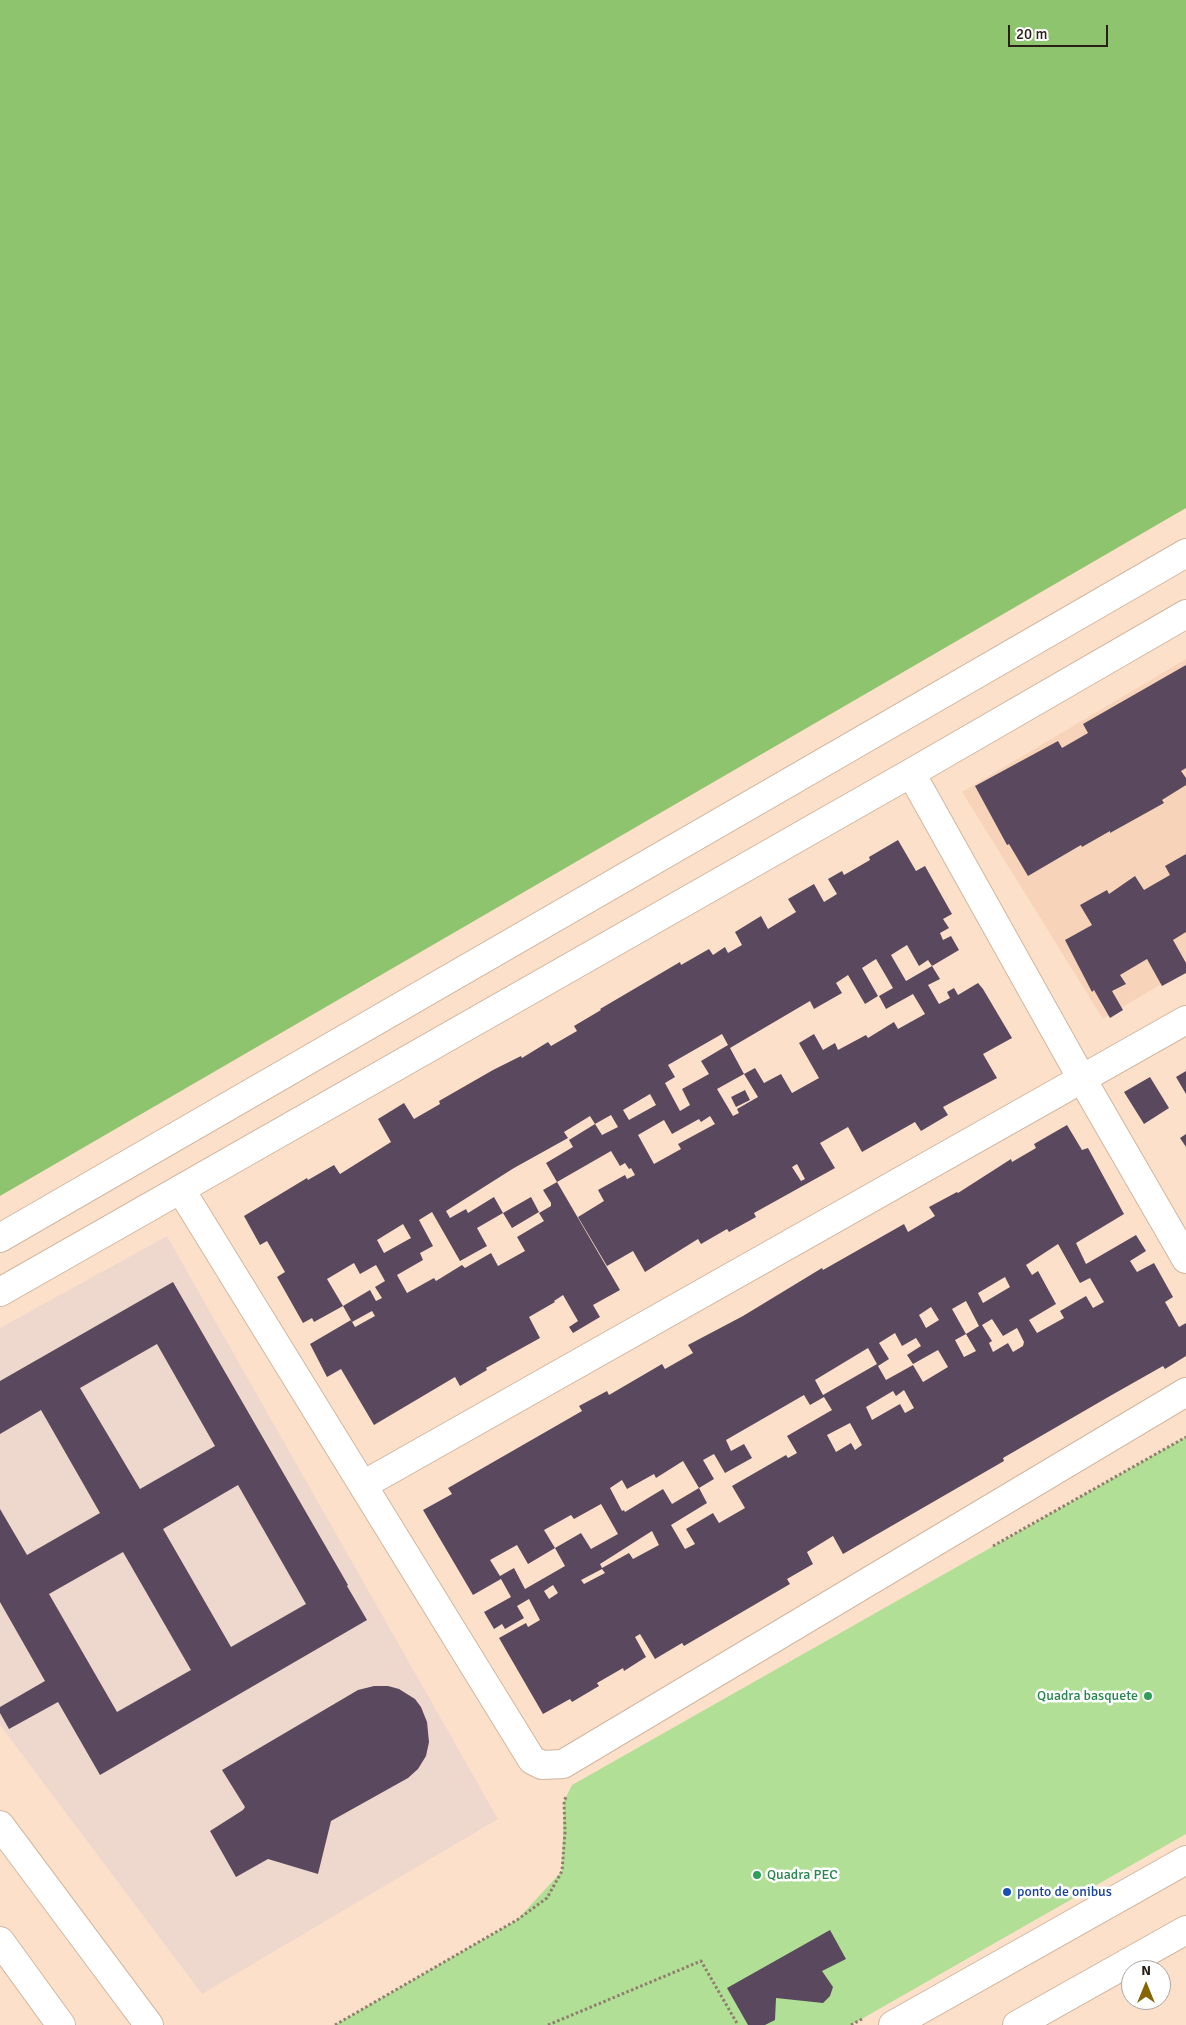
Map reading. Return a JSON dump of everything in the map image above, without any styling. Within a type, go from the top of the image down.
[{"type":"street","points":[[0,1238],[1186,553]]},
{"type":"street","points":[[0,1292],[911,773],[1186,614]]},
{"type":"street","points":[[911,773],[1082,1079],[1186,1259]]},
{"type":"street","points":[[363,1485],[1186,1020]]},
{"type":"street","points":[[181,1190],[532,1760],[542,1764],[563,1764],[1186,1392]]},
{"type":"street","points":[[0,1825],[149,2025]]},
{"type":"street","points":[[892,2025],[1186,1860]]},
{"type":"street","points":[[1017,2025],[1186,1930]]},
{"type":"street","points":[[0,1941],[61,2025]]},
{"type":"path","points":[[986,1550],[1186,1437]]},
{"type":"path","points":[[335,2025],[517,1920],[547,1898],[562,1871],[565,1832],[564,1801],[568,1793]]},
{"type":"path","points":[[548,2025],[701,1961],[738,2025]]},
{"type":"shaded area","points":[[1186,659],[1186,969],[1103,1019],[962,792]]},
{"type":"shaded area","points":[[167,1236],[498,1819],[202,1994],[0,1725],[0,1328]]},
{"type":"green space","points":[[0,0],[1186,0],[1186,508],[0,1196]]},
{"type":"green space","points":[[1186,1437],[1186,1834],[851,2025],[335,2025],[517,1920],[562,1871],[564,1801],[572,1785]]},
{"type":"building","points":[[1186,665],[1186,768],[1181,771],[1186,778],[1186,785],[1162,800],[1164,803],[1110,833],[1110,831],[1082,847],[1081,845],[1028,876],[1009,844],[1007,845],[975,786],[1058,741],[1062,748],[1088,733],[1083,724]]},
{"type":"building","points":[[898,840],[916,871],[925,866],[952,914],[943,919],[949,928],[940,933],[943,940],[951,936],[959,950],[932,966],[940,979],[928,985],[939,1004],[950,998],[947,992],[954,988],[958,995],[978,983],[983,989],[1012,1038],[983,1054],[997,1078],[943,1107],[948,1115],[921,1131],[915,1122],[862,1152],[848,1127],[820,1143],[835,1168],[754,1213],[756,1217],[729,1232],[727,1229],[701,1244],[698,1239],[645,1272],[633,1251],[607,1266],[578,1217],[604,1201],[598,1190],[625,1175],[627,1179],[635,1175],[625,1163],[620,1166],[611,1151],[557,1182],[620,1290],[593,1305],[600,1317],[573,1333],[569,1327],[578,1321],[563,1295],[555,1302],[529,1317],[540,1338],[486,1368],[487,1370],[460,1386],[455,1377],[374,1425],[341,1369],[327,1377],[310,1344],[351,1320],[343,1306],[314,1322],[312,1318],[303,1323],[277,1277],[285,1272],[267,1241],[260,1245],[244,1216],[307,1178],[308,1180],[334,1165],[340,1174],[391,1142],[378,1119],[404,1103],[414,1119],[440,1104],[439,1101],[493,1070],[521,1056],[522,1058],[548,1042],[551,1046],[577,1031],[574,1026],[680,962],[681,965],[709,949],[713,955],[725,947],[728,953],[742,945],[735,932],[761,916],[768,929],[796,912],[788,899],[814,884],[824,902],[837,894],[828,879],[842,871],[844,875],[870,860],[869,857]],"holes":[[[907,945],[919,966],[928,960],[932,966],[906,981],[891,955]],[[876,959],[893,988],[879,996],[886,1009],[913,994],[925,1014],[898,1029],[894,1022],[868,1038],[866,1035],[838,1050],[835,1043],[823,1050],[814,1034],[799,1043],[819,1078],[792,1093],[781,1074],[764,1083],[755,1068],[744,1074],[730,1048],[810,1001],[814,1009],[842,993],[836,983],[848,975],[865,1004],[878,996],[862,968]],[[722,1034],[728,1045],[701,1061],[709,1074],[682,1089],[690,1105],[680,1111],[665,1083],[675,1077],[668,1065]],[[744,1074],[758,1097],[737,1109],[739,1113],[733,1116],[717,1089]],[[650,1094],[656,1105],[629,1120],[623,1110]],[[611,1115],[618,1127],[602,1135],[595,1124]],[[590,1116],[595,1124],[569,1140],[573,1147],[546,1163],[557,1182],[543,1190],[551,1206],[539,1213],[544,1221],[517,1237],[525,1251],[498,1266],[491,1253],[465,1268],[462,1265],[436,1281],[434,1278],[407,1293],[397,1275],[423,1260],[420,1253],[433,1246],[419,1220],[432,1212],[460,1261],[487,1246],[477,1228],[503,1213],[494,1197],[468,1213],[466,1209],[450,1218],[446,1211],[514,1168],[568,1138],[564,1132]],[[710,1116],[715,1124],[678,1144],[681,1149],[654,1164],[638,1135],[664,1120],[672,1134],[699,1119],[701,1122]],[[797,1164],[805,1179],[801,1181],[792,1167]],[[403,1224],[411,1238],[384,1253],[377,1240]],[[354,1263],[360,1274],[376,1265],[385,1281],[375,1287],[382,1298],[376,1301],[370,1290],[343,1306],[327,1279]],[[372,1311],[375,1316],[355,1327],[352,1322]]]},
{"type":"building","points":[[1186,854],[1186,932],[1173,940],[1186,963],[1186,973],[1162,986],[1147,959],[1120,975],[1126,984],[1112,991],[1123,1010],[1110,1018],[1094,990],[1092,992],[1065,940],[1092,925],[1080,905],[1107,890],[1109,894],[1135,876],[1144,890],[1170,875],[1165,866]]},
{"type":"building","points":[[1186,1071],[1186,1094],[1176,1077]]},
{"type":"building","points":[[1150,1077],[1169,1108],[1144,1124],[1124,1092]]},
{"type":"building","points":[[745,1090],[750,1100],[736,1107],[731,1097]]},
{"type":"building","points":[[1067,1125],[1082,1150],[1088,1148],[1124,1214],[1076,1243],[1086,1264],[1136,1235],[1146,1251],[1130,1261],[1137,1272],[1154,1263],[1173,1297],[1165,1302],[1179,1327],[1186,1323],[1186,1356],[1165,1369],[1163,1366],[1110,1396],[1003,1458],[1004,1461],[843,1554],[833,1536],[807,1552],[813,1564],[787,1579],[790,1584],[684,1646],[682,1643],[655,1659],[640,1634],[635,1637],[646,1657],[624,1671],[623,1668],[597,1683],[599,1686],[572,1702],[570,1699],[543,1714],[499,1638],[526,1623],[528,1627],[540,1620],[529,1599],[517,1606],[524,1618],[505,1629],[502,1624],[494,1629],[484,1612],[511,1597],[501,1579],[473,1595],[423,1510],[452,1494],[448,1488],[582,1411],[579,1406],[607,1391],[609,1395],[662,1364],[665,1369],[693,1353],[688,1345],[743,1316],[822,1268],[823,1270],[904,1224],[908,1232],[935,1216],[929,1207],[958,1193],[1011,1159],[1012,1162],[1036,1148],[1034,1144]],"holes":[[[1058,1244],[1080,1283],[1090,1278],[1104,1302],[1093,1308],[1086,1296],[1060,1311],[1064,1318],[1037,1333],[1029,1320],[1056,1304],[1038,1271],[1032,1275],[1026,1265]],[[1005,1277],[1010,1287],[983,1303],[978,1293]],[[966,1301],[979,1326],[966,1334],[952,1309]],[[931,1307],[939,1320],[926,1328],[919,1315]],[[992,1319],[1003,1336],[1017,1328],[1024,1342],[1023,1346],[1013,1352],[1008,1343],[993,1352],[989,1343],[992,1341],[982,1325]],[[895,1333],[902,1346],[916,1338],[921,1346],[907,1355],[913,1364],[938,1350],[948,1367],[923,1382],[913,1365],[886,1380],[878,1366],[889,1359],[879,1343]],[[966,1334],[976,1351],[964,1357],[955,1340]],[[868,1348],[877,1364],[823,1395],[815,1380]],[[904,1390],[914,1408],[905,1413],[900,1404],[872,1420],[866,1407],[893,1391],[896,1396]],[[804,1395],[810,1405],[824,1397],[832,1410],[787,1436],[797,1453],[788,1458],[786,1455],[732,1486],[745,1508],[719,1523],[713,1513],[686,1529],[695,1544],[685,1549],[671,1525],[707,1503],[699,1488],[714,1479],[703,1460],[714,1454],[725,1473],[752,1458],[744,1444],[731,1451],[726,1440]],[[850,1423],[862,1445],[855,1450],[851,1443],[836,1452],[827,1435]],[[683,1461],[699,1488],[672,1504],[663,1489],[625,1512],[624,1510],[622,1511],[610,1488],[622,1480],[627,1489],[654,1474],[656,1478]],[[601,1504],[618,1534],[591,1549],[581,1533],[555,1548],[544,1530],[571,1515],[574,1519]],[[652,1531],[659,1545],[633,1559],[629,1553],[602,1568],[600,1564]],[[517,1545],[528,1564],[555,1548],[565,1566],[525,1589],[514,1568],[500,1576],[490,1560]],[[602,1569],[605,1573],[584,1584],[581,1580]],[[553,1585],[558,1593],[549,1599],[544,1591]]]},
{"type":"building","points":[[1186,1134],[1186,1147],[1180,1138]]},
{"type":"building","points":[[531,1197],[539,1212],[512,1228],[503,1213]]},
{"type":"building","points":[[173,1282],[367,1620],[100,1775],[58,1702],[9,1729],[0,1713],[0,1707],[45,1681],[0,1602],[0,1509],[27,1555],[100,1513],[41,1410],[0,1434],[0,1381]],"holes":[[[157,1344],[215,1446],[140,1489],[80,1388]],[[238,1485],[306,1604],[231,1647],[163,1529]],[[123,1552],[191,1670],[117,1712],[49,1594]]]},
{"type":"building","points":[[374,1686],[388,1686],[399,1689],[415,1699],[421,1707],[427,1722],[429,1742],[426,1756],[418,1769],[408,1778],[331,1821],[318,1874],[268,1859],[236,1877],[210,1831],[245,1807],[222,1770],[358,1690]]},
{"type":"building","points":[[830,1930],[846,1959],[822,1971],[833,1987],[830,1996],[823,2003],[776,1998],[775,2020],[765,2025],[748,2025],[727,1988]]},
{"type":"place","name":"Quadra basquete","points":[[1148,1696]]},
{"type":"place","name":"Quadra PEC","points":[[757,1875]]},
{"type":"place","name":"ponto de onibus","points":[[1007,1892]]}]
